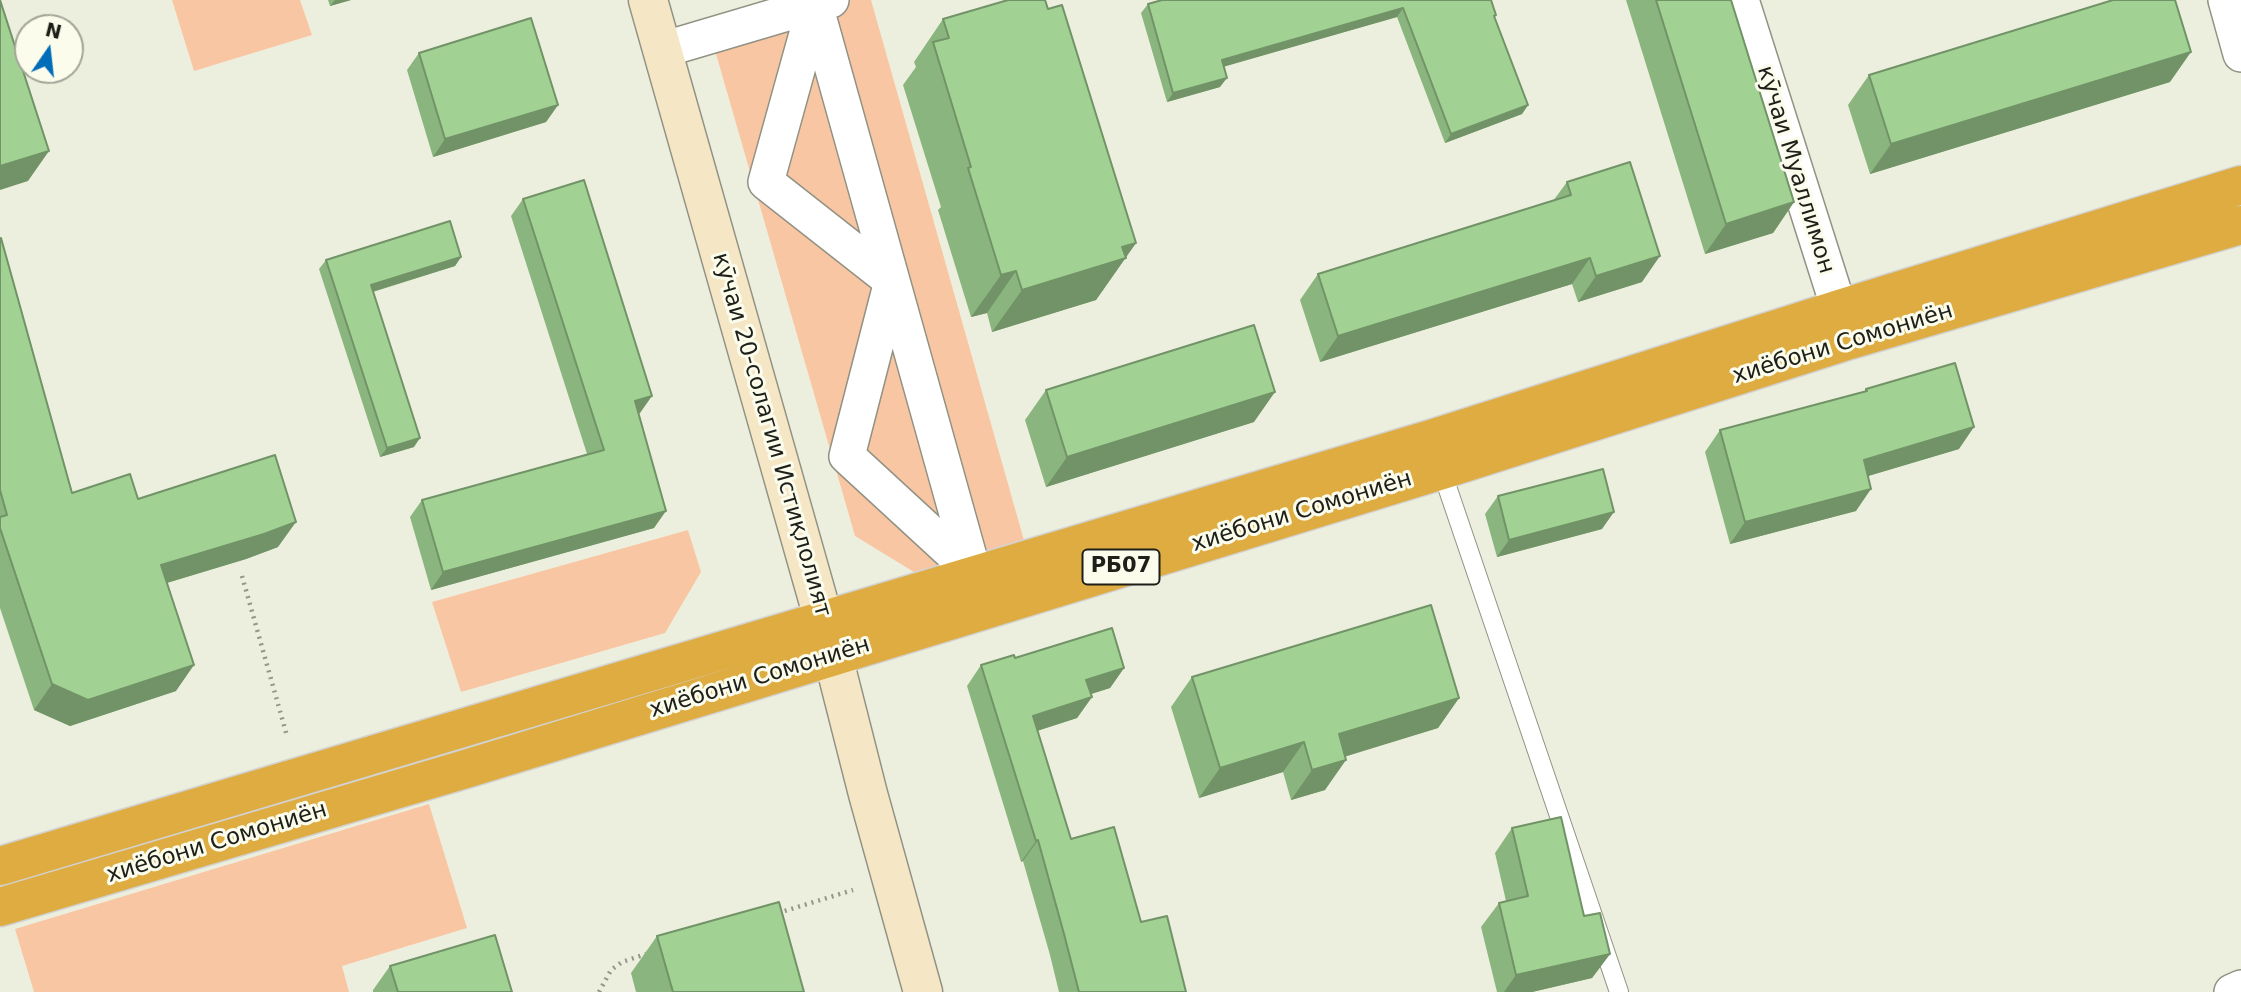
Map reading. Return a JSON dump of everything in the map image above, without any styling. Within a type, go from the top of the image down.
[{"type":"highway","name":"хиёбони Сомониён","points":[[0,907],[469,768],[978,585],[1437,454],[1844,325],[2241,185]]},
{"type":"highway","name":"хиёбони Сомониён","points":[[1844,325],[2241,225]]},
{"type":"highway","name":"хиёбони Сомониён","points":[[0,866],[829,638]]},
{"type":"street","name":"кӯчаи 20-солагии Истиқлолият","points":[[648,0],[829,638],[923,992]]},
{"type":"street","name":"кӯчаи Муаллимон","points":[[1741,0],[1844,325]]},
{"type":"street","points":[[2227,0],[2241,54]]},
{"type":"street","points":[[662,50],[823,2]]},
{"type":"street","points":[[823,2],[892,281],[978,585]]},
{"type":"street","points":[[823,2],[766,182],[892,281]]},
{"type":"street","points":[[892,281],[847,456],[978,585]]},
{"type":"street","points":[[2232,992],[2241,988]]},
{"type":"lane","points":[[1437,454],[1619,992]]},
{"type":"path","points":[[242,576],[287,735]]},
{"type":"path","points":[[776,914],[891,878]]},
{"type":"path","points":[[599,992],[611,971],[622,962],[648,954]]},
{"type":"shaded area","points":[[172,0],[300,0],[312,35],[194,71]]},
{"type":"shaded area","points":[[846,0],[871,0],[1029,558],[932,583],[855,536],[712,40]]},
{"type":"shaded area","points":[[688,530],[701,572],[665,633],[461,692],[432,602]]},
{"type":"shaded area","points":[[429,804],[467,928],[342,966],[349,992],[34,992],[15,929]]},
{"type":"building","points":[[0,0],[14,43],[14,84],[27,84],[49,151],[0,166]]},
{"type":"building","points":[[1008,0],[1045,0],[1048,9],[1062,5],[1136,243],[1122,247],[1126,258],[1022,290],[1016,271],[1001,275],[933,42],[949,38],[943,19]]},
{"type":"building","points":[[1162,0],[1491,0],[1496,15],[1494,16],[1528,105],[1451,134],[1403,8],[1222,60],[1227,78],[1173,93],[1148,4]]},
{"type":"building","points":[[1656,0],[1731,0],[1794,202],[1726,224]]},
{"type":"building","points":[[2113,0],[2175,0],[2191,52],[1891,144],[1869,75]]},
{"type":"building","points":[[531,18],[558,105],[445,139],[419,53]]},
{"type":"building","points":[[1630,162],[1660,256],[1596,276],[1590,258],[1338,336],[1318,274],[1571,195],[1567,182]]},
{"type":"building","points":[[584,180],[652,396],[635,401],[666,511],[443,572],[422,500],[604,450],[523,199]]},
{"type":"building","points":[[450,221],[461,257],[371,285],[420,438],[387,448],[326,260]]},
{"type":"building","points":[[1,238],[72,493],[130,474],[138,499],[275,455],[296,522],[161,565],[194,665],[88,700],[52,684],[0,528],[0,517],[7,515],[0,490]]},
{"type":"building","points":[[1254,325],[1275,392],[1067,457],[1046,390]]},
{"type":"building","points":[[1955,363],[1974,427],[1864,460],[1871,489],[1745,522],[1720,430],[1867,391],[1866,389]]},
{"type":"building","points":[[1603,469],[1614,512],[1509,540],[1498,496]]},
{"type":"building","points":[[1431,605],[1459,698],[1339,734],[1346,760],[1312,770],[1304,742],[1220,768],[1192,677]]},
{"type":"building","points":[[1112,628],[1124,668],[1086,680],[1092,697],[1033,716],[1071,839],[1114,827],[1141,922],[1167,916],[1186,992],[1079,992],[1038,840],[1036,841],[981,665],[1014,655],[1015,658]]},
{"type":"building","points":[[1561,817],[1584,916],[1600,913],[1610,954],[1516,975],[1499,903],[1528,896],[1512,828]]},
{"type":"building","points":[[779,902],[804,992],[673,992],[657,936]]},
{"type":"building","points":[[495,935],[512,992],[398,992],[390,966]]}]
